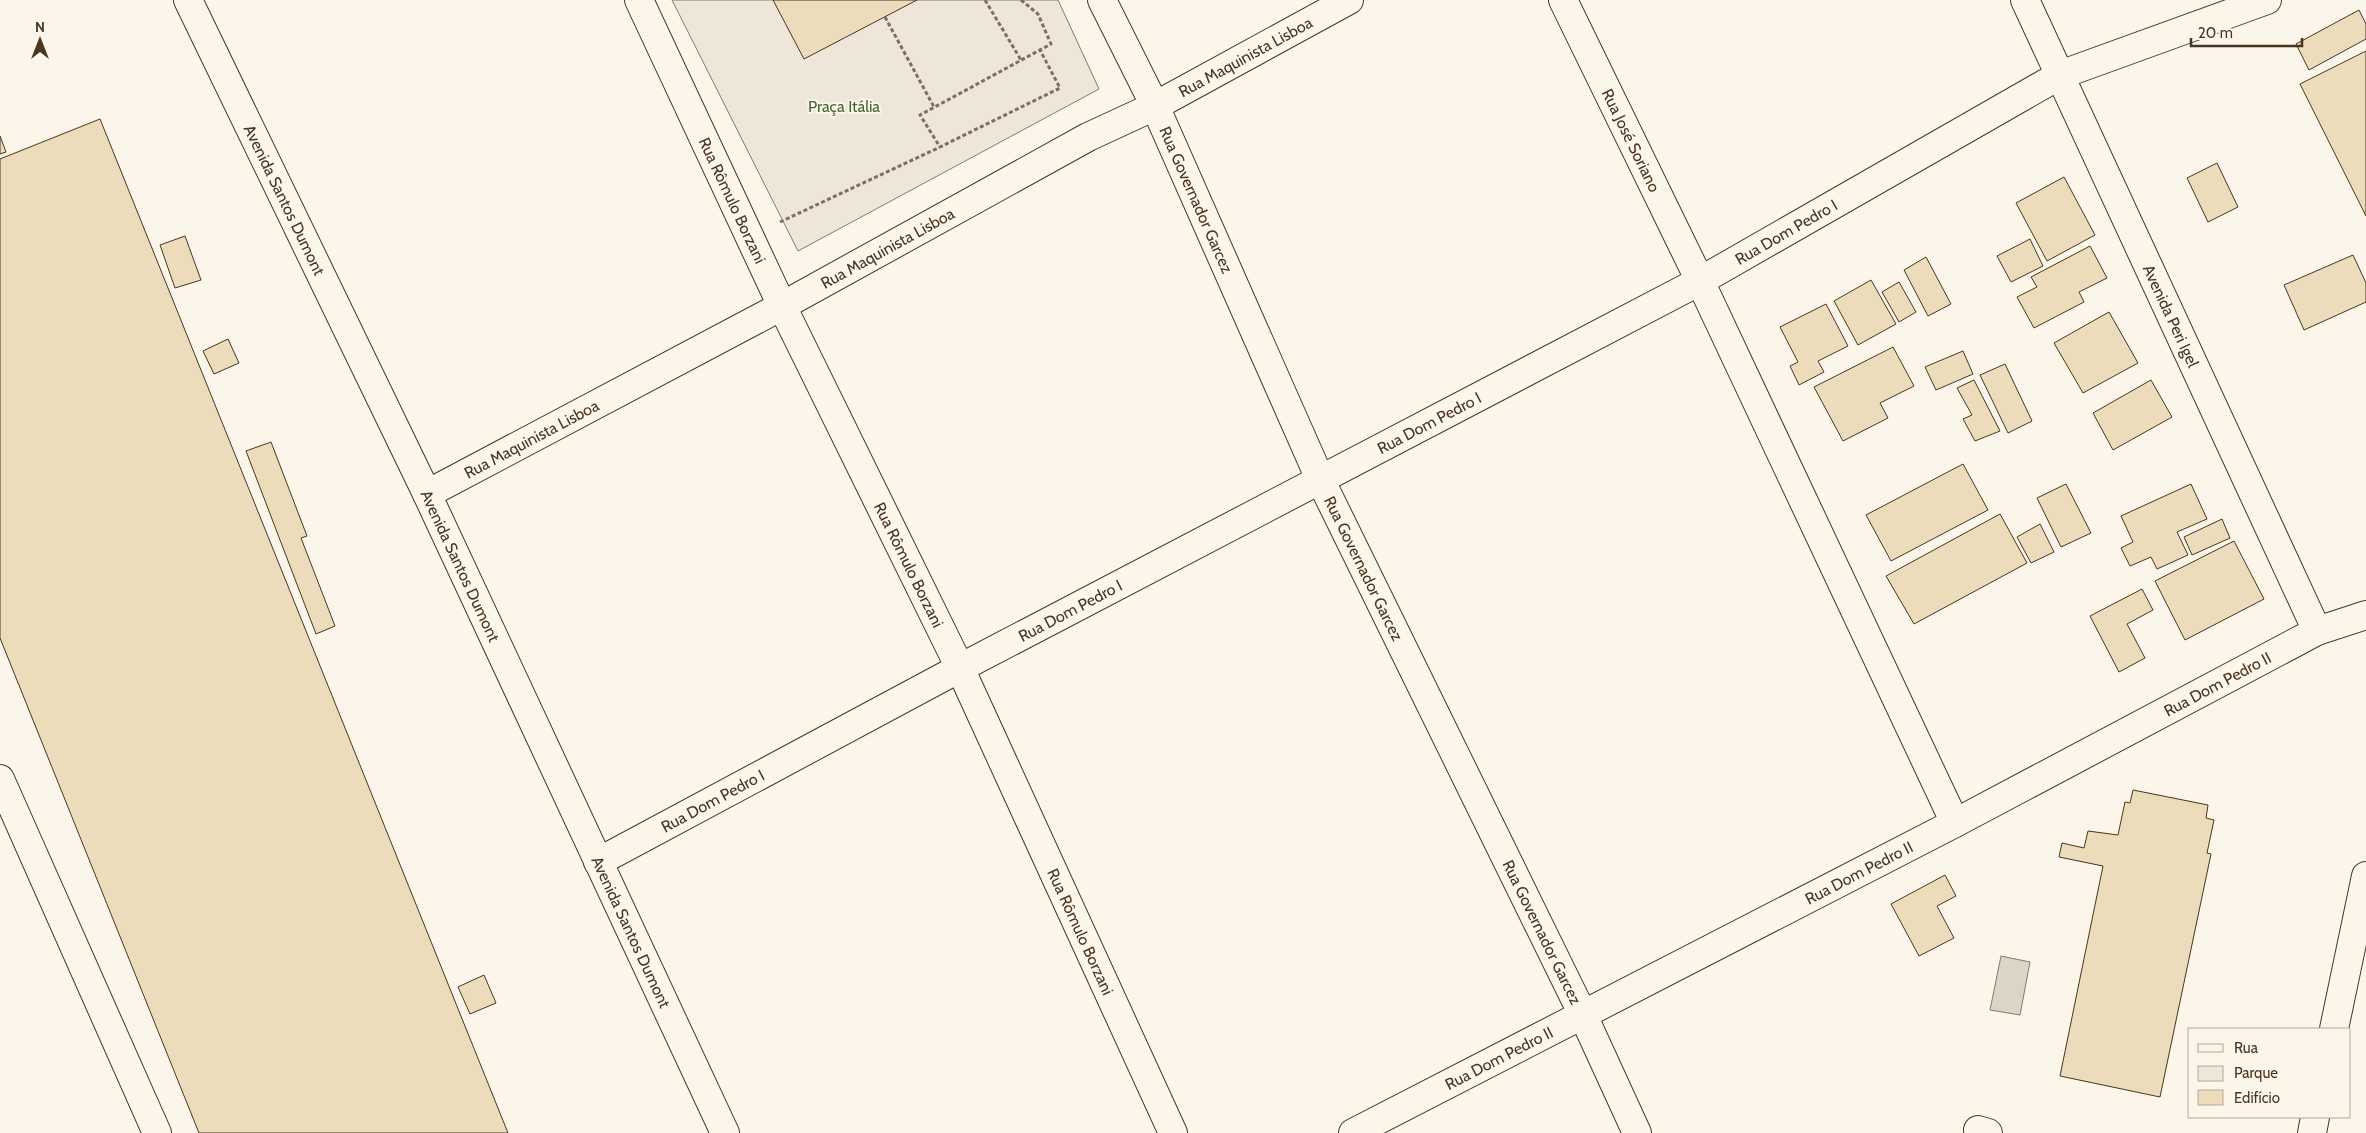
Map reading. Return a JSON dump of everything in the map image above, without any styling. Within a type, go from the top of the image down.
[{"type":"street","name":"Avenida Santos Dumont","points":[[188,0],[427,494],[725,1133]]},
{"type":"street","name":"Rua Rômulo Borzani","points":[[639,0],[782,306],[960,668],[1173,1133]]},
{"type":"street","name":"Rua Governador Garcez","points":[[1102,0],[1155,106],[1320,479],[1582,1013],[1637,1133]]},
{"type":"street","name":"Rua Maquinista Lisboa","points":[[427,494],[782,306],[1088,137],[1155,106],[1349,0]]},
{"type":"street","name":"Rua José Soriano","points":[[1564,0],[1700,281],[1955,823]]},
{"type":"street","name":"Avenida Peri Igel","points":[[2025,0],[2317,631]]},
{"type":"street","name":"Rua Dom Pedro I","points":[[598,862],[960,668],[1700,281],[2060,75],[2267,0]]},
{"type":"street","name":"Rua Dom Pedro II","points":[[1352,1133],[1582,1013],[1955,823],[2317,631],[2366,615]]},
{"type":"street","points":[[0,779],[157,1133]]},
{"type":"street","points":[[2334,1028],[2366,876]]},
{"type":"street","points":[[2312,1133],[2316,1118]]},
{"type":"path","points":[[986,0],[1021,60]]},
{"type":"path","points":[[940,148],[920,115],[1051,44],[1038,14],[1021,0]]},
{"type":"path","points":[[885,17],[934,107]]},
{"type":"path","points":[[750,236],[940,148],[1060,88],[1040,50]]},
{"type":"green space","name":"Praça Itália","points":[[672,0],[1058,0],[1099,89],[798,251]]},
{"type":"shaded area","points":[[2001,956],[2030,962],[2020,1015],[1990,1010]]},
{"type":"building","points":[[773,0],[917,0],[804,59]]},
{"type":"building","points":[[2359,10],[2366,24],[2366,39],[2309,70],[2296,44]]},
{"type":"building","points":[[2366,51],[2366,216],[2300,84]]},
{"type":"building","points":[[100,119],[508,1133],[199,1133],[0,638],[0,159]]},
{"type":"building","points":[[0,136],[6,152],[0,154]]},
{"type":"building","points":[[2217,163],[2238,207],[2208,222],[2187,178]]},
{"type":"building","points":[[2064,177],[2095,235],[2047,261],[2016,203]]},
{"type":"building","points":[[185,236],[201,280],[175,288],[160,245]]},
{"type":"building","points":[[2030,239],[2043,266],[2011,282],[1997,256]]},
{"type":"building","points":[[2090,246],[2107,278],[2079,292],[2084,302],[2034,328],[2017,297],[2037,287],[2031,277]]},
{"type":"building","points":[[2353,255],[2366,283],[2366,302],[2304,330],[2284,285]]},
{"type":"building","points":[[1926,257],[1951,304],[1928,316],[1904,270]]},
{"type":"building","points":[[1871,280],[1896,324],[1858,345],[1834,301]]},
{"type":"building","points":[[1899,282],[1916,312],[1899,322],[1882,292]]},
{"type":"building","points":[[1826,304],[1848,346],[1818,361],[1824,372],[1799,385],[1790,366],[1798,362],[1780,327]]},
{"type":"building","points":[[2109,312],[2138,363],[2083,393],[2054,343]]},
{"type":"building","points":[[228,339],[239,363],[214,374],[203,351]]},
{"type":"building","points":[[1893,347],[1914,386],[1880,403],[1888,418],[1843,441],[1814,387]]},
{"type":"building","points":[[1963,351],[1973,374],[1936,390],[1925,367]]},
{"type":"building","points":[[2005,364],[2032,421],[2008,433],[1980,375]]},
{"type":"building","points":[[1974,380],[2000,431],[1975,441],[1963,419],[1972,415],[1957,388]]},
{"type":"building","points":[[2151,380],[2172,417],[2113,450],[2093,413]]},
{"type":"building","points":[[271,442],[307,536],[301,538],[335,626],[316,634],[246,451]]},
{"type":"building","points":[[1963,464],[1988,510],[1891,561],[1866,515]]},
{"type":"building","points":[[2066,484],[2091,533],[2061,547],[2037,498]]},
{"type":"building","points":[[2191,484],[2207,519],[2177,532],[2188,555],[2157,569],[2151,557],[2130,566],[2121,548],[2133,542],[2121,516]]},
{"type":"building","points":[[2000,514],[2027,563],[1914,624],[1886,576]]},
{"type":"building","points":[[2222,519],[2230,538],[2192,555],[2184,537]]},
{"type":"building","points":[[2040,524],[2054,552],[2031,563],[2017,537]]},
{"type":"building","points":[[2234,541],[2264,599],[2185,640],[2155,581]]},
{"type":"building","points":[[2142,589],[2153,610],[2127,624],[2145,658],[2119,672],[2090,616]]},
{"type":"building","points":[[2133,790],[2208,805],[2206,818],[2214,820],[2207,853],[2211,854],[2160,1097],[2060,1076],[2103,866],[2059,857],[2062,843],[2084,848],[2088,831],[2118,835],[2125,802],[2130,803]]},
{"type":"building","points":[[1945,875],[1956,896],[1937,906],[1954,938],[1919,956],[1891,904]]},
{"type":"building","points":[[484,975],[496,1003],[470,1014],[458,987]]}]
